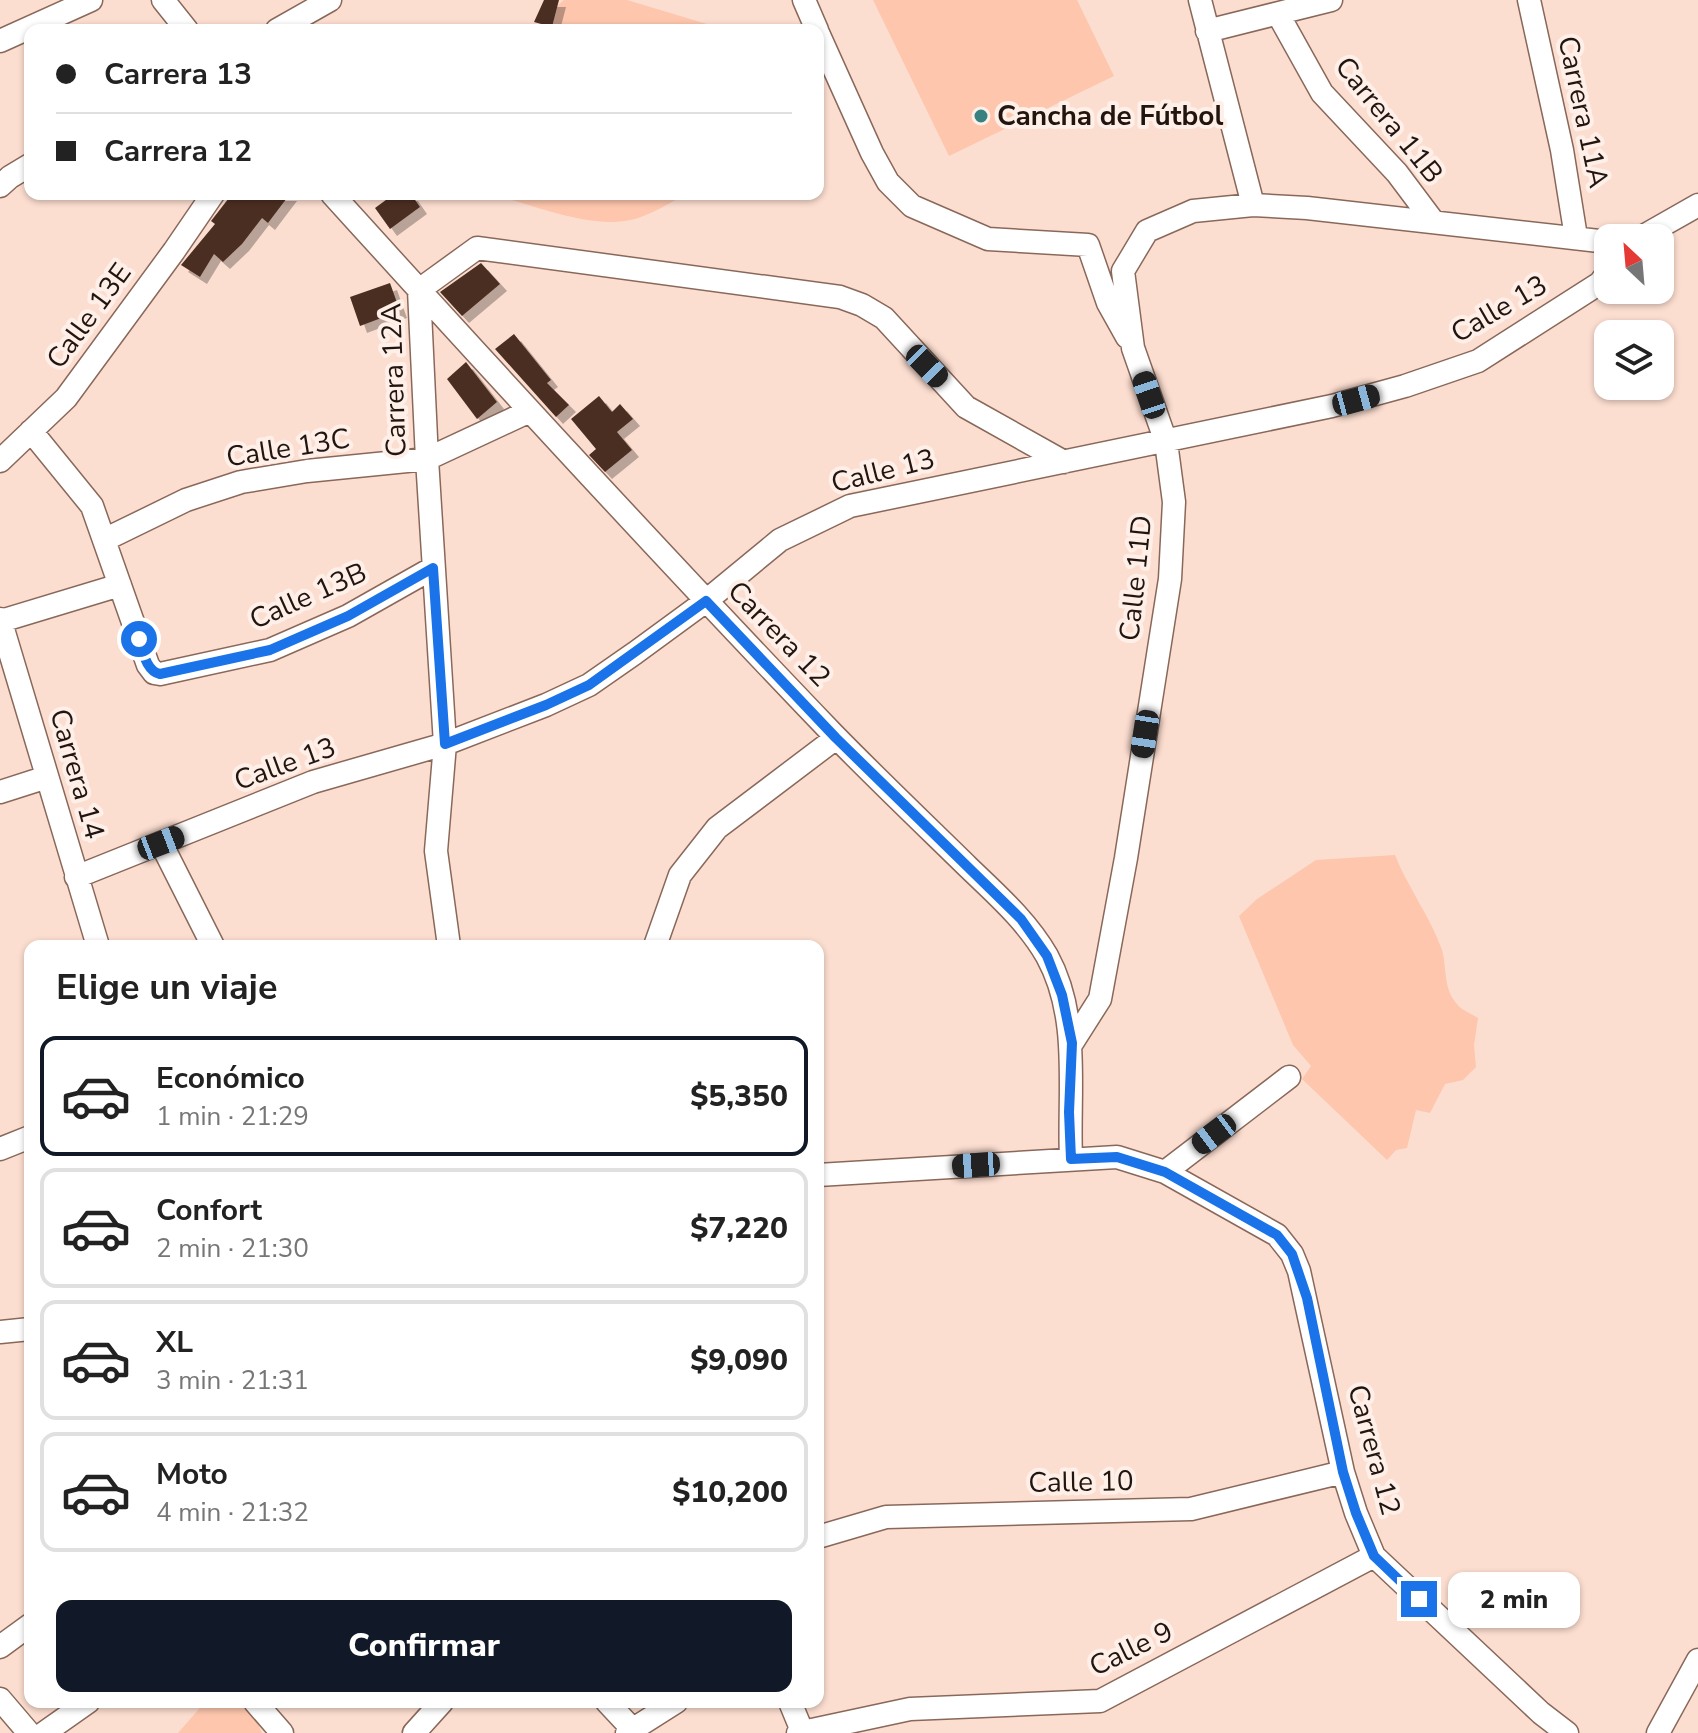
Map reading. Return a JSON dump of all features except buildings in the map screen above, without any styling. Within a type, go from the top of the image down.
[{"type":"street","points":[[38,24],[91,0]]},
{"type":"street","points":[[163,0],[182,24]]},
{"type":"street","points":[[288,24],[330,0]]},
{"type":"street","points":[[804,0],[814,24]]},
{"type":"street","points":[[1200,0],[1253,205]]},
{"type":"street","points":[[1207,31],[1331,0]]},
{"type":"street","name":"Carrera 11A","points":[[1529,0],[1562,150],[1576,237]]},
{"type":"street","name":"Carrera 11B","points":[[1278,14],[1322,93],[1397,173],[1433,221]]},
{"type":"street","points":[[0,41],[24,30]]},
{"type":"street","points":[[824,46],[888,182],[912,206],[988,239],[1088,245],[1108,303],[1133,348]]},
{"type":"street","points":[[3,174],[24,167]]},
{"type":"street","name":"Calle 13E","points":[[0,461],[66,398],[209,200]]},
{"type":"street","name":"Carrera 12","points":[[337,200],[836,738],[1021,919],[1047,956],[1062,995],[1072,1043],[1069,1112],[1071,1159]]},
{"type":"street","name":"Calle 11D","points":[[1072,1043],[1100,999],[1126,858],[1170,579],[1174,502],[1166,442],[1133,348],[1123,271],[1147,231],[1193,211],[1253,205],[1594,240]]},
{"type":"street","points":[[1665,224],[1697,206]]},
{"type":"street","name":"Carrera 12A","points":[[448,940],[436,851],[445,744],[419,290],[477,248],[840,297],[884,318],[966,407],[1064,462]]},
{"type":"street","name":"Calle 13","points":[[76,877],[313,782],[445,744],[589,685],[706,601],[780,540],[850,506],[1166,442],[1332,406],[1405,386],[1478,361],[1594,287]]},
{"type":"street","name":"Calle 13C","points":[[104,540],[186,500],[241,482],[307,471],[427,459],[530,411]]},
{"type":"street","points":[[0,620],[120,585],[92,506],[31,431]]},
{"type":"street","name":"Calle 13B","points":[[120,585],[148,665],[154,673],[160,674],[270,650],[348,616],[433,568]]},
{"type":"street","name":"Carrera 14","points":[[0,620],[96,940]]},
{"type":"street","points":[[657,940],[680,875],[717,828],[836,738]]},
{"type":"street","points":[[0,792],[47,777]]},
{"type":"street","points":[[161,843],[210,940]]},
{"type":"street","points":[[1165,1172],[1289,1077]]},
{"type":"street","points":[[0,1149],[24,1139]]},
{"type":"street","name":"Carrera 12","points":[[824,1175],[1117,1157],[1165,1172],[1277,1235],[1292,1254],[1307,1298],[1343,1472],[1374,1556],[1541,1713],[1567,1733]]},
{"type":"street","points":[[0,1332],[24,1330]]},
{"type":"street","name":"Calle 10","points":[[824,1535],[886,1517],[1191,1509],[1343,1472]]},
{"type":"street","name":"Calle 9","points":[[800,1732],[910,1709],[1100,1701],[1374,1556]]},
{"type":"street","points":[[0,1647],[24,1629]]},
{"type":"street","points":[[1658,1733],[1698,1660]]},
{"type":"street","points":[[0,1699],[29,1733]]},
{"type":"street","points":[[44,1733],[79,1708]]},
{"type":"street","points":[[260,1708],[282,1733]]},
{"type":"street","points":[[414,1733],[437,1708]]},
{"type":"street","points":[[612,1708],[632,1732],[667,1708]]},
{"type":"street","points":[[792,1708],[800,1732]]},
{"type":"shaded area","points":[[564,0],[627,0],[707,24],[553,24],[558,5]]},
{"type":"shaded area","name":"Cancha de Fútbol","points":[[873,0],[1077,0],[1114,76],[949,156]]},
{"type":"shaded area","points":[[512,200],[675,200],[641,217],[625,221],[608,222],[555,213]]},
{"type":"shaded area","points":[[1395,855],[1442,950],[1447,985],[1453,998],[1461,1008],[1478,1018],[1474,1045],[1476,1067],[1463,1080],[1445,1084],[1430,1113],[1416,1110],[1407,1148],[1396,1150],[1387,1160],[1302,1079],[1311,1066],[1293,1045],[1239,916],[1257,899],[1316,860]]},
{"type":"shaded area","points":[[200,1708],[251,1708],[262,1733],[178,1733]]},
{"type":"place","name":"Cancha de Fútbol","points":[[981,116]]},
{"type":"route","points":[[139,639],[148,665],[154,673],[160,674],[270,650],[348,616],[433,568],[445,744],[589,685],[706,601],[836,738],[1021,919],[1047,956],[1062,995],[1072,1043],[1069,1112],[1071,1159],[1117,1157],[1165,1172],[1277,1235],[1292,1254],[1307,1298],[1343,1472],[1356,1513],[1374,1556],[1419,1599]]}]
